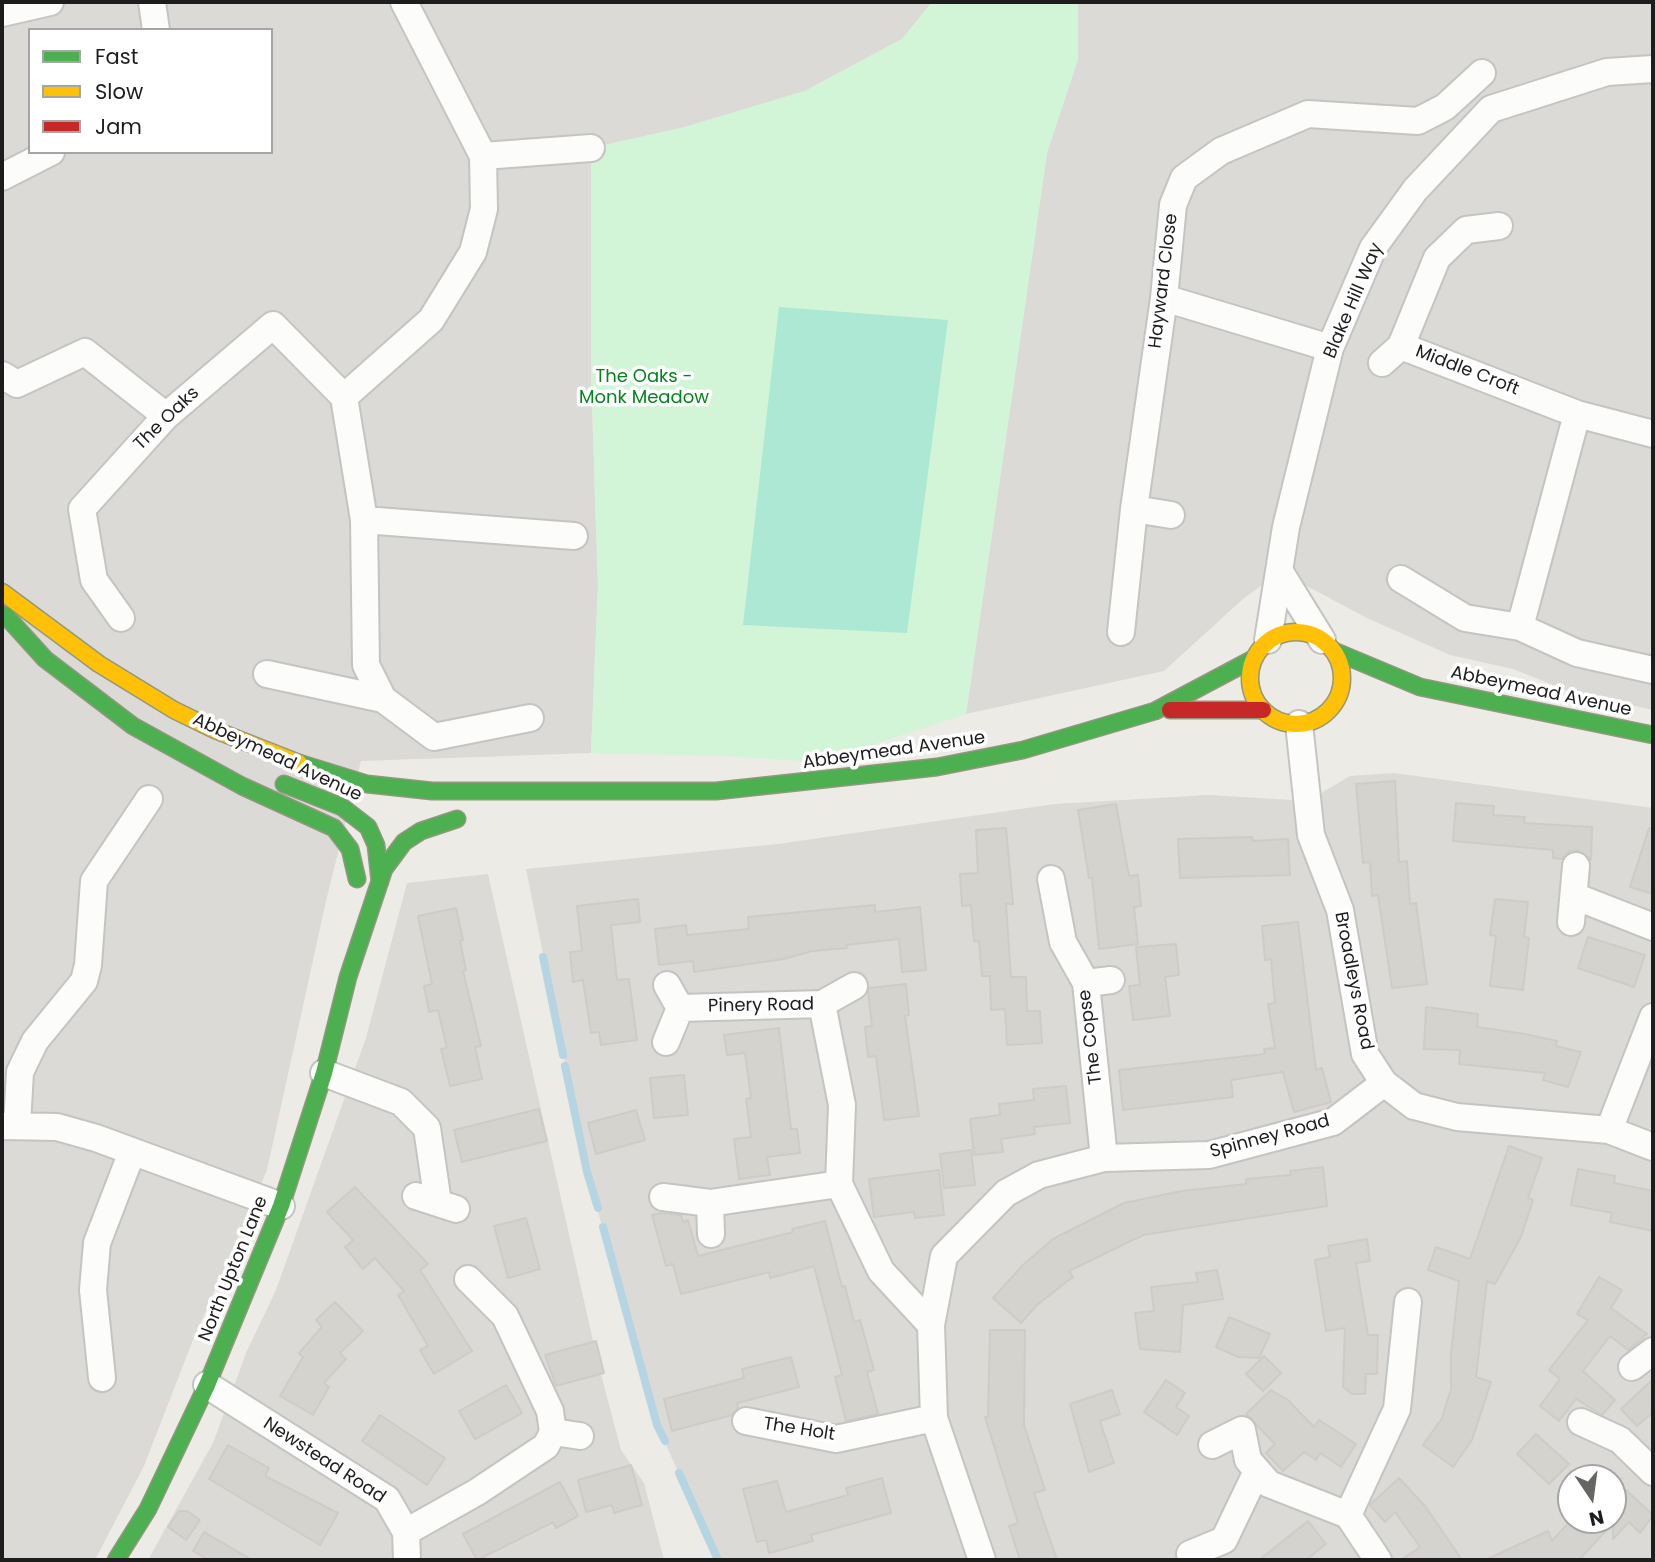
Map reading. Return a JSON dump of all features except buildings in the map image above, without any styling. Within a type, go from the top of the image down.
[{"type":"street","points":[[2,13],[50,2]]},
{"type":"street","points":[[152,2],[156,28]]},
{"type":"street","points":[[383,699],[366,665],[364,520],[344,397],[431,320],[473,252],[484,209],[483,156],[404,2]]},
{"type":"street","name":"Blake Hill Way","points":[[1261,650],[1280,572],[1286,527],[1330,348],[1373,248],[1415,190],[1491,109],[1606,72],[1653,69]]},
{"type":"street","name":"Hayward Close","points":[[1121,632],[1134,509],[1164,298],[1173,205],[1184,178],[1217,139],[1308,114],[1418,121],[1445,107],[1482,73]]},
{"type":"street","points":[[483,156],[592,148]]},
{"type":"street","points":[[2,177],[47,154]]},
{"type":"street","name":"Middle Croft","points":[[1499,226],[1466,230],[1437,258],[1391,354],[1577,414],[1653,434]]},
{"type":"street","points":[[1164,298],[1330,348]]},
{"type":"street","name":"The Oaks","points":[[121,618],[94,580],[82,509],[166,416],[273,325],[344,397]]},
{"type":"street","points":[[2,374],[17,384],[85,352],[166,416]]},
{"type":"street","points":[[1520,628],[1577,414]]},
{"type":"street","points":[[1134,509],[1171,515]]},
{"type":"street","points":[[364,520],[574,536]]},
{"type":"street","points":[[1280,572],[1328,645],[1342,677],[1335,703]]},
{"type":"street","points":[[1401,579],[1465,618],[1520,628],[1577,653],[1653,670]]},
{"type":"street","name":"Abbeymead Avenue","points":[[2,592],[99,664],[174,709],[215,730],[337,777],[402,789],[455,792],[716,791]]},
{"type":"street","name":"Abbeymead Avenue","points":[[2,599],[42,639],[123,702],[225,757]]},
{"type":"street","name":"Abbeymead Avenue","points":[[2,612],[46,659],[87,694],[133,726],[242,786],[317,819],[344,838],[351,849],[357,879]]},
{"type":"street","points":[[1328,645],[1304,632],[1286,633],[1261,650],[1250,686],[1263,710],[1275,719],[1299,724],[1321,717],[1335,703],[1356,697]]},
{"type":"street","name":"Abbeymead Avenue","points":[[1328,645],[1420,687],[1653,735]]},
{"type":"street","name":"Abbeymead Avenue","points":[[609,807],[716,791],[937,767],[1034,747],[1155,711],[1261,650]]},
{"type":"street","points":[[267,674],[383,699],[435,737],[530,718]]},
{"type":"street","name":"Abbeymead Avenue","points":[[1387,692],[1420,687]]},
{"type":"street","name":"Abbeymead Avenue","points":[[1155,711],[1212,708],[1263,710]]},
{"type":"street","name":"Broadleys Road","points":[[1299,724],[1311,835],[1340,910],[1365,1054],[1384,1083],[1414,1106],[1457,1117],[1609,1130],[1653,1147]]},
{"type":"street","name":"Abbeymead Avenue","points":[[263,775],[382,824]]},
{"type":"street","name":"Abbeymead Avenue","points":[[399,804],[432,794],[455,792]]},
{"type":"street","points":[[149,799],[94,881],[88,965],[84,981],[35,1041],[20,1072],[9,1125],[57,1127],[281,1206]]},
{"type":"street","name":"Abbeymead Avenue","points":[[317,819],[382,824],[465,818],[421,831],[404,842],[391,856],[380,882]]},
{"type":"street","name":"Abbeymead Avenue","points":[[357,879],[359,848],[382,824]]},
{"type":"street","name":"Abbeymead Avenue","points":[[380,882],[376,845],[382,824]]},
{"type":"street","points":[[1571,922],[1576,866]]},
{"type":"street","name":"North Upton Lane","points":[[348,976],[357,879]]},
{"type":"street","name":"The Copse","points":[[1051,879],[1063,942],[1098,981],[1104,1158]]},
{"type":"street","name":"North Upton Lane","points":[[116,1560],[148,1509],[206,1385],[281,1206],[324,1073],[348,976],[380,882]]},
{"type":"street","points":[[1574,896],[1653,926]]},
{"type":"street","points":[[822,1004],[854,986]]},
{"type":"street","name":"Pinery Road","points":[[666,1042],[674,996],[822,1004],[842,1105],[839,1184],[881,1271],[931,1325]]},
{"type":"street","points":[[1609,1130],[1653,1017]]},
{"type":"street","points":[[324,1073],[401,1102],[427,1128],[437,1203]]},
{"type":"street","name":"Spinney Road","points":[[982,1560],[934,1418],[931,1325],[944,1256],[1006,1193],[1039,1175],[1104,1158],[1209,1155],[1333,1122],[1384,1083]]},
{"type":"street","points":[[102,1378],[93,1290],[97,1243],[132,1152]]},
{"type":"street","points":[[663,1197],[710,1203],[839,1184]]},
{"type":"street","points":[[710,1203],[710,1234]]},
{"type":"street","points":[[406,1532],[477,1492],[546,1446],[553,1432],[550,1411],[514,1309],[468,1279]]},
{"type":"street","points":[[1348,1515],[1397,1409],[1408,1302]]},
{"type":"street","points":[[1632,1367],[1653,1351]]},
{"type":"street","name":"Newstead Road","points":[[206,1385],[387,1499],[406,1532],[407,1560]]},
{"type":"street","name":"The Holt","points":[[746,1421],[836,1439],[934,1418]]},
{"type":"street","points":[[1581,1422],[1620,1440],[1653,1472]]},
{"type":"street","points":[[1212,1445],[1242,1430],[1248,1460],[1269,1485],[1348,1515],[1378,1560]]},
{"type":"street","points":[[553,1432],[580,1436]]},
{"type":"street","points":[[1190,1554],[1224,1539],[1257,1471]]},
{"type":"shaded area","points":[[2,2],[932,2],[902,39],[805,91],[685,127],[592,148],[591,374],[598,586],[591,753],[361,761],[326,901],[267,1170],[191,1345],[144,1466],[95,1560],[2,1560]]},
{"type":"shaded area","points":[[1078,2],[1653,2],[1653,710],[1566,690],[1513,669],[1450,655],[1367,618],[1280,572],[1243,599],[1164,671],[966,714],[1047,153],[1078,59]]},
{"type":"shaded area","points":[[1394,773],[1653,808],[1653,1560],[718,1560],[657,1425],[587,1172],[526,869],[778,844],[1055,804],[1209,795],[1308,801],[1350,776]]},
{"type":"shaded area","points":[[488,874],[598,1363],[621,1450],[644,1483],[664,1560],[148,1560],[213,1443],[246,1353],[276,1290],[366,1038],[407,883]]},
{"type":"green space","name":"The Oaks - Monk Meadow","points":[[932,2],[1078,2],[1078,59],[1047,153],[966,714],[820,762],[725,756],[591,753],[598,586],[591,374],[591,148],[685,127],[805,91],[902,39]]},
{"type":"green space","points":[[779,307],[948,320],[907,633],[743,625]]},
{"type":"waterway","points":[[543,957],[563,1055]]},
{"type":"waterway","points":[[565,1066],[587,1172],[598,1208]]},
{"type":"waterway","points":[[603,1227],[657,1425],[665,1441]]},
{"type":"waterway","points":[[679,1473],[718,1560]]},
{"type":"traffic: fast","points":[[5,615],[45,659],[133,726],[242,786],[334,828],[350,849],[357,879]]},
{"type":"traffic: fast","points":[[1334,651],[1420,687],[1653,735]]},
{"type":"traffic: fast","points":[[299,763],[367,784],[432,791],[716,791],[937,767],[1023,750],[1155,711],[1253,659]]},
{"type":"traffic: fast","points":[[284,784],[342,807],[368,827],[376,845],[380,882]]},
{"type":"traffic: fast","points":[[116,1560],[148,1509],[207,1385],[281,1206],[324,1073],[348,977],[384,869],[404,842],[421,831],[457,819]]},
{"type":"traffic: slow","points":[[2,592],[99,664],[174,710],[215,730],[299,763]]},
{"type":"traffic: slow","points":[[1296,632],[1314,636],[1328,646],[1338,660],[1342,678],[1338,696],[1328,710],[1314,720],[1296,724],[1278,720],[1264,710],[1254,696],[1250,678],[1254,660],[1264,646],[1278,636],[1296,632]]},
{"type":"traffic: jam","points":[[1170,710],[1263,710]]}]
